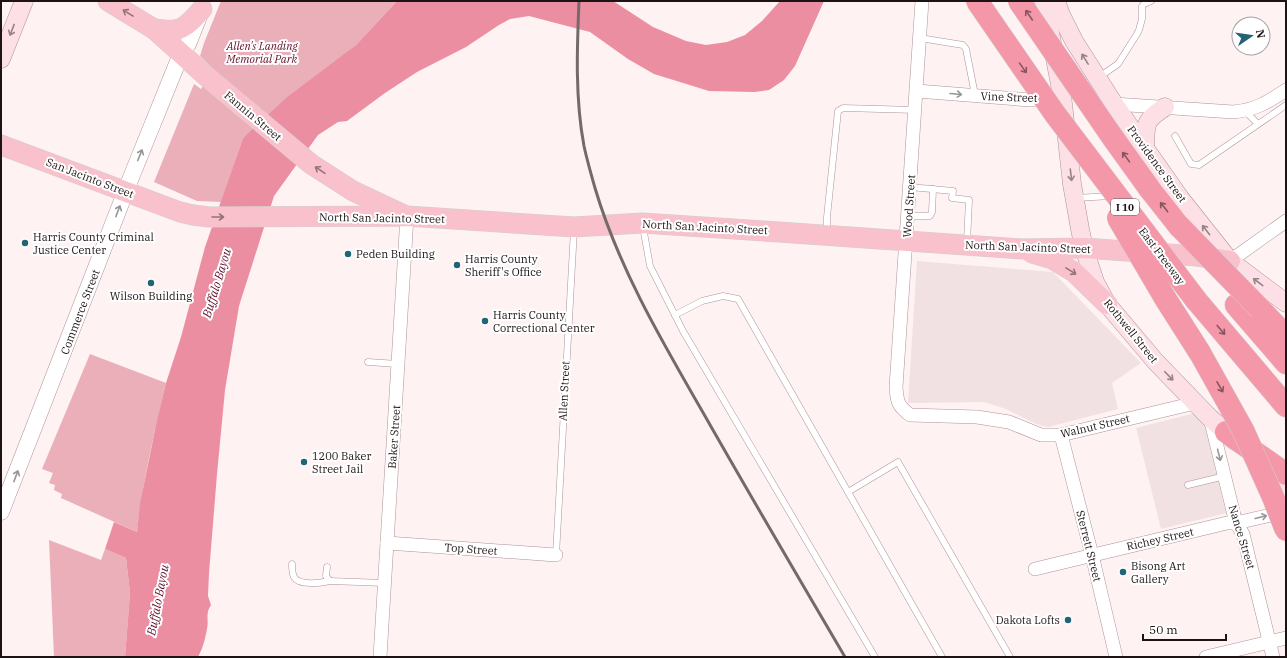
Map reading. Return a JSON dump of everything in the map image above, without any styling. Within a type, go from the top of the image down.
[{"type":"highway","name":"East Freeway","points":[[977,1],[1058,105],[1196,300],[1286,406]]},
{"type":"highway","name":"I 10","points":[[1019,1],[1113,138],[1236,305],[1286,363]]},
{"type":"highway","points":[[1058,105],[1118,217],[1165,298],[1200,353],[1243,430],[1274,497],[1286,530]]},
{"type":"highway","points":[[1179,226],[1286,336]]},
{"type":"highway","points":[[1226,432],[1286,474]]},
{"type":"main road","points":[[1,59],[24,1]]},
{"type":"main road","name":"Fannin Street","points":[[108,1],[154,29],[206,76],[311,164],[353,191],[407,216]]},
{"type":"main road","name":"Rothwell Street","points":[[1044,1],[1058,105],[1084,248],[1095,282],[1107,304],[1155,361],[1195,403],[1226,432],[1286,496]]},
{"type":"main road","name":"Providence Street","points":[[1056,1],[1074,41],[1114,104],[1180,198],[1230,261],[1286,303]]},
{"type":"main road","points":[[154,29],[172,31],[183,28],[192,21],[203,5]]},
{"type":"main road","points":[[1144,147],[1146,125],[1153,115],[1165,107]]},
{"type":"main road","name":"San Jacinto Street","points":[[1,145],[180,212]]},
{"type":"main road","name":"North San Jacinto Street","points":[[180,212],[209,218],[407,216],[574,227],[642,223],[1023,249],[1046,253],[1084,248],[1197,256],[1230,261]]},
{"type":"main road","points":[[1046,253],[1052,259],[1078,276],[1107,304]]},
{"type":"street","name":"Wood Street","points":[[902,409],[897,402],[896,387],[916,110],[922,1]]},
{"type":"street","name":"Commerce Street","points":[[3,504],[181,54],[188,44],[203,5]]},
{"type":"street","name":"Vine Street","points":[[917,91],[1024,99],[1058,105],[1098,78]]},
{"type":"street","points":[[1114,104],[1234,112],[1258,108],[1286,90]]},
{"type":"street","name":"Baker Street","points":[[380,657],[407,216]]},
{"type":"street","points":[[1230,261],[1286,221]]},
{"type":"street","name":"Walnut Street","points":[[902,409],[910,415],[977,418],[1009,422],[1041,435],[1061,435],[1195,403]]},
{"type":"street","name":"Nance Street","points":[[1210,418],[1236,524],[1243,534],[1273,657]]},
{"type":"street","name":"Sterrett Street","points":[[1061,435],[1092,555],[1116,657]]},
{"type":"street","name":"Richey Street","points":[[1035,569],[1227,523],[1236,524],[1286,511]]},
{"type":"street","name":"Top Street","points":[[387,543],[556,555]]},
{"type":"street","points":[[1206,657],[1286,638]]},
{"type":"lane","points":[[1098,78],[1118,64],[1122,59],[1140,30],[1142,6],[1151,1]]},
{"type":"lane","points":[[920,38],[963,44],[966,49],[975,96]]},
{"type":"lane","points":[[1175,136],[1191,164],[1199,165],[1286,105]]},
{"type":"lane","points":[[827,235],[827,217],[838,110],[843,108],[916,110]]},
{"type":"lane","points":[[1246,111],[1258,124]]},
{"type":"lane","points":[[910,187],[953,191],[952,198],[969,200],[966,246]]},
{"type":"lane","points":[[908,216],[930,216],[932,212],[933,189]]},
{"type":"lane","points":[[1075,198],[1112,196]]},
{"type":"lane","points":[[642,223],[650,266],[683,331],[875,657]]},
{"type":"lane","name":"Allen Street","points":[[556,555],[574,227]]},
{"type":"lane","points":[[675,315],[702,301],[723,296],[738,299],[942,657]]},
{"type":"lane","points":[[368,362],[398,364]]},
{"type":"lane","points":[[848,492],[898,462],[1010,657]]},
{"type":"lane","points":[[1188,486],[1225,476]]},
{"type":"lane","points":[[292,564],[292,573],[294,578],[302,582],[384,583]]},
{"type":"lane","points":[[327,567],[326,576],[330,582]]},
{"type":"shaded area","points":[[917,261],[1053,272],[1141,363],[1112,383],[1118,409],[1048,427],[1036,424],[1006,409],[984,402],[908,403]]},
{"type":"shaded area","points":[[1195,413],[1205,428],[1226,513],[1161,529],[1136,428]]},
{"type":"green space","name":"Allen's Landing Memorial Park","points":[[221,1],[397,1],[356,45],[243,138],[221,202],[197,201],[154,182],[194,84],[201,89],[213,69],[200,56]]},
{"type":"green space","points":[[90,354],[166,383],[149,457],[137,532],[61,498],[62,494],[54,490],[55,485],[49,483],[53,473],[42,469]]},
{"type":"green space","points":[[49,540],[101,560],[105,549],[126,558],[130,593],[125,657],[54,657]]},
{"type":"water","name":"Buffalo Bayou","points":[[397,1],[613,1],[653,27],[686,41],[706,45],[727,42],[745,35],[762,21],[780,1],[824,1],[795,66],[784,80],[769,90],[755,92],[709,91],[654,74],[628,59],[590,32],[529,16],[510,19],[499,25],[466,47],[417,72],[347,121],[338,122],[318,135],[274,196],[239,306],[225,390],[209,573],[208,596],[211,605],[208,611],[208,626],[203,647],[198,657],[125,657],[130,593],[126,558],[105,549],[114,522],[137,532],[140,504],[166,383],[181,337],[205,247],[243,138],[286,98],[356,45]]},
{"type":"railway","points":[[579,1],[577,74],[581,128],[585,151],[595,188],[616,248],[643,305],[673,361],[845,657]]},
{"type":"place","name":"Harris County Criminal Justice Center","points":[[25,243]]},
{"type":"place","name":"Peden Building","points":[[348,254]]},
{"type":"place","name":"Harris County Sheriff's Office","points":[[457,265]]},
{"type":"place","name":"Wilson Building","points":[[151,283]]},
{"type":"place","name":"Harris County Correctional Center","points":[[485,321]]},
{"type":"place","name":"1200 Baker Street Jail","points":[[304,462]]},
{"type":"place","name":"Bisong Art Gallery","points":[[1123,572]]},
{"type":"place","name":"Dakota Lofts","points":[[1068,620]]}]
